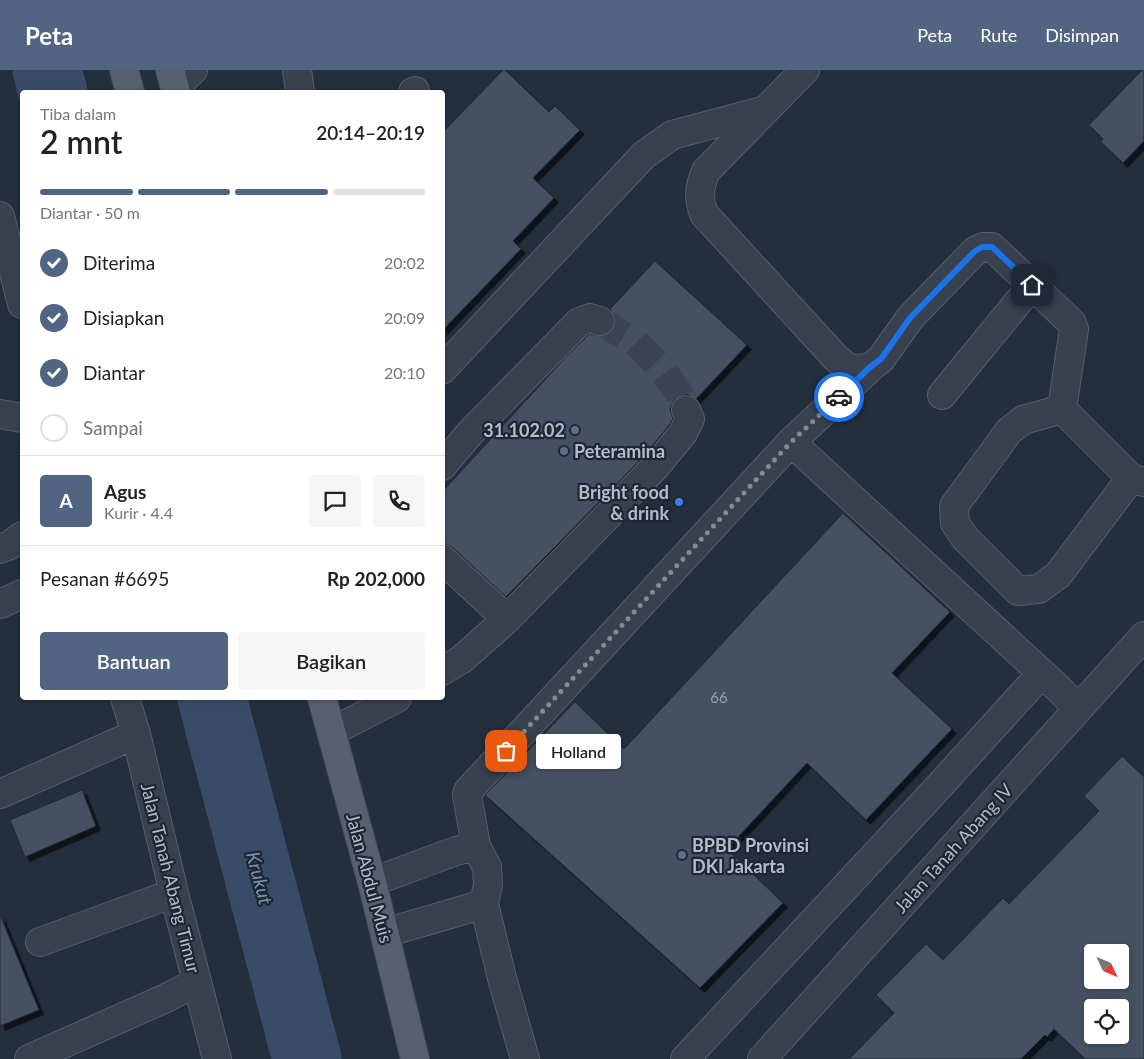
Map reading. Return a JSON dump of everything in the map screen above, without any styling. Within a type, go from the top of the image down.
[{"type":"main road","points":[[124,70],[129,90]]},
{"type":"main road","name":"Jalan Abdul Muis","points":[[323,700],[385,933],[414,1059]]},
{"type":"street","points":[[297,70],[300,90]]},
{"type":"street","points":[[805,70],[706,171],[701,183],[700,203],[704,214],[835,357],[848,368],[860,369],[870,367]]},
{"type":"street","points":[[445,367],[644,155],[672,135],[766,110]]},
{"type":"street","points":[[0,216],[20,296]]},
{"type":"street","points":[[525,1059],[502,978],[484,904],[488,885],[487,867],[476,846],[468,792],[791,442],[870,367],[881,359],[910,318],[975,251],[982,247],[992,247],[1072,323],[1074,329],[1062,409]]},
{"type":"street","points":[[942,395],[1032,285]]},
{"type":"street","points":[[445,462],[471,432],[578,322],[590,318],[600,321]]},
{"type":"street","points":[[1062,409],[1138,480],[1058,575],[1039,589],[1018,591],[964,538],[955,523],[954,506],[1009,431],[1023,420],[1062,409]]},
{"type":"street","points":[[445,669],[462,658],[506,619],[656,466],[683,433],[690,419],[686,410]]},
{"type":"street","points":[[0,414],[20,418]]},
{"type":"street","points":[[445,432],[471,432]]},
{"type":"street","points":[[791,442],[1059,689],[1078,709]]},
{"type":"street","points":[[0,549],[10,545],[20,538]]},
{"type":"street","points":[[445,562],[506,619]]},
{"type":"street","points":[[0,604],[20,595]]},
{"type":"street","name":"Jalan Tanah Abang IV","points":[[762,1059],[1144,636]]},
{"type":"street","points":[[685,1059],[1042,674]]},
{"type":"street","name":"Jalan Tanah Abang Timur","points":[[126,700],[136,734],[216,1059]]},
{"type":"street","points":[[331,732],[393,700]]},
{"type":"street","points":[[0,794],[136,734]]},
{"type":"street","points":[[372,882],[456,851],[476,846]]},
{"type":"street","points":[[40,942],[174,893]]},
{"type":"street","points":[[385,933],[484,904]]},
{"type":"street","points":[[29,1059],[166,998],[197,982]]},
{"type":"building","points":[[505,70],[549,112],[555,106],[580,130],[533,178],[554,198],[513,241],[521,249],[445,328],[445,130]]},
{"type":"building","points":[[1144,70],[1144,141],[1123,163],[1101,142],[1103,139],[1089,125]]},
{"type":"building","name":"Peteramina","points":[[655,261],[747,345],[696,399],[687,394],[679,396],[674,400],[670,409],[673,419],[644,456],[506,597],[453,548],[445,544],[445,489],[588,335],[603,336],[611,332],[615,325],[615,318],[610,309]]},
{"type":"building","points":[[843,513],[950,612],[892,673],[952,729],[866,820],[807,763],[727,849],[783,903],[700,988],[485,795],[575,702],[624,749]]},
{"type":"building","points":[[1122,756],[1144,777],[1144,1059],[1085,1059],[1054,1029],[1047,1037],[1045,1035],[1021,1059],[849,1059],[894,1013],[876,995],[926,944],[943,960],[1003,898],[1009,904],[1099,811],[1084,796]]},
{"type":"building","points":[[82,790],[96,826],[25,857],[10,820]]},
{"type":"building","points":[[0,917],[39,1010],[0,1026]]},
{"type":"waterway","name":"Krukut","points":[[47,70],[52,90]]},
{"type":"waterway","name":"Krukut","points":[[213,700],[307,1059]]},
{"type":"tunnel","points":[[600,321],[635,342],[661,368],[679,393],[686,410]]},
{"type":"way so far","points":[[506,751],[791,442],[839,397]]},
{"type":"place","name":"31.102.02","points":[[575,430]]},
{"type":"place","name":"Peteramina","points":[[564,451]]},
{"type":"place","name":"Bright food & drink","points":[[679,502]]},
{"type":"place","name":"Holland","points":[[506,751]]},
{"type":"place","name":"BPBD Provinsi DKI Jakarta","points":[[682,855]]},
{"type":"route","points":[[839,397],[881,359],[910,318],[975,251],[982,247],[992,247],[1032,285]]}]
